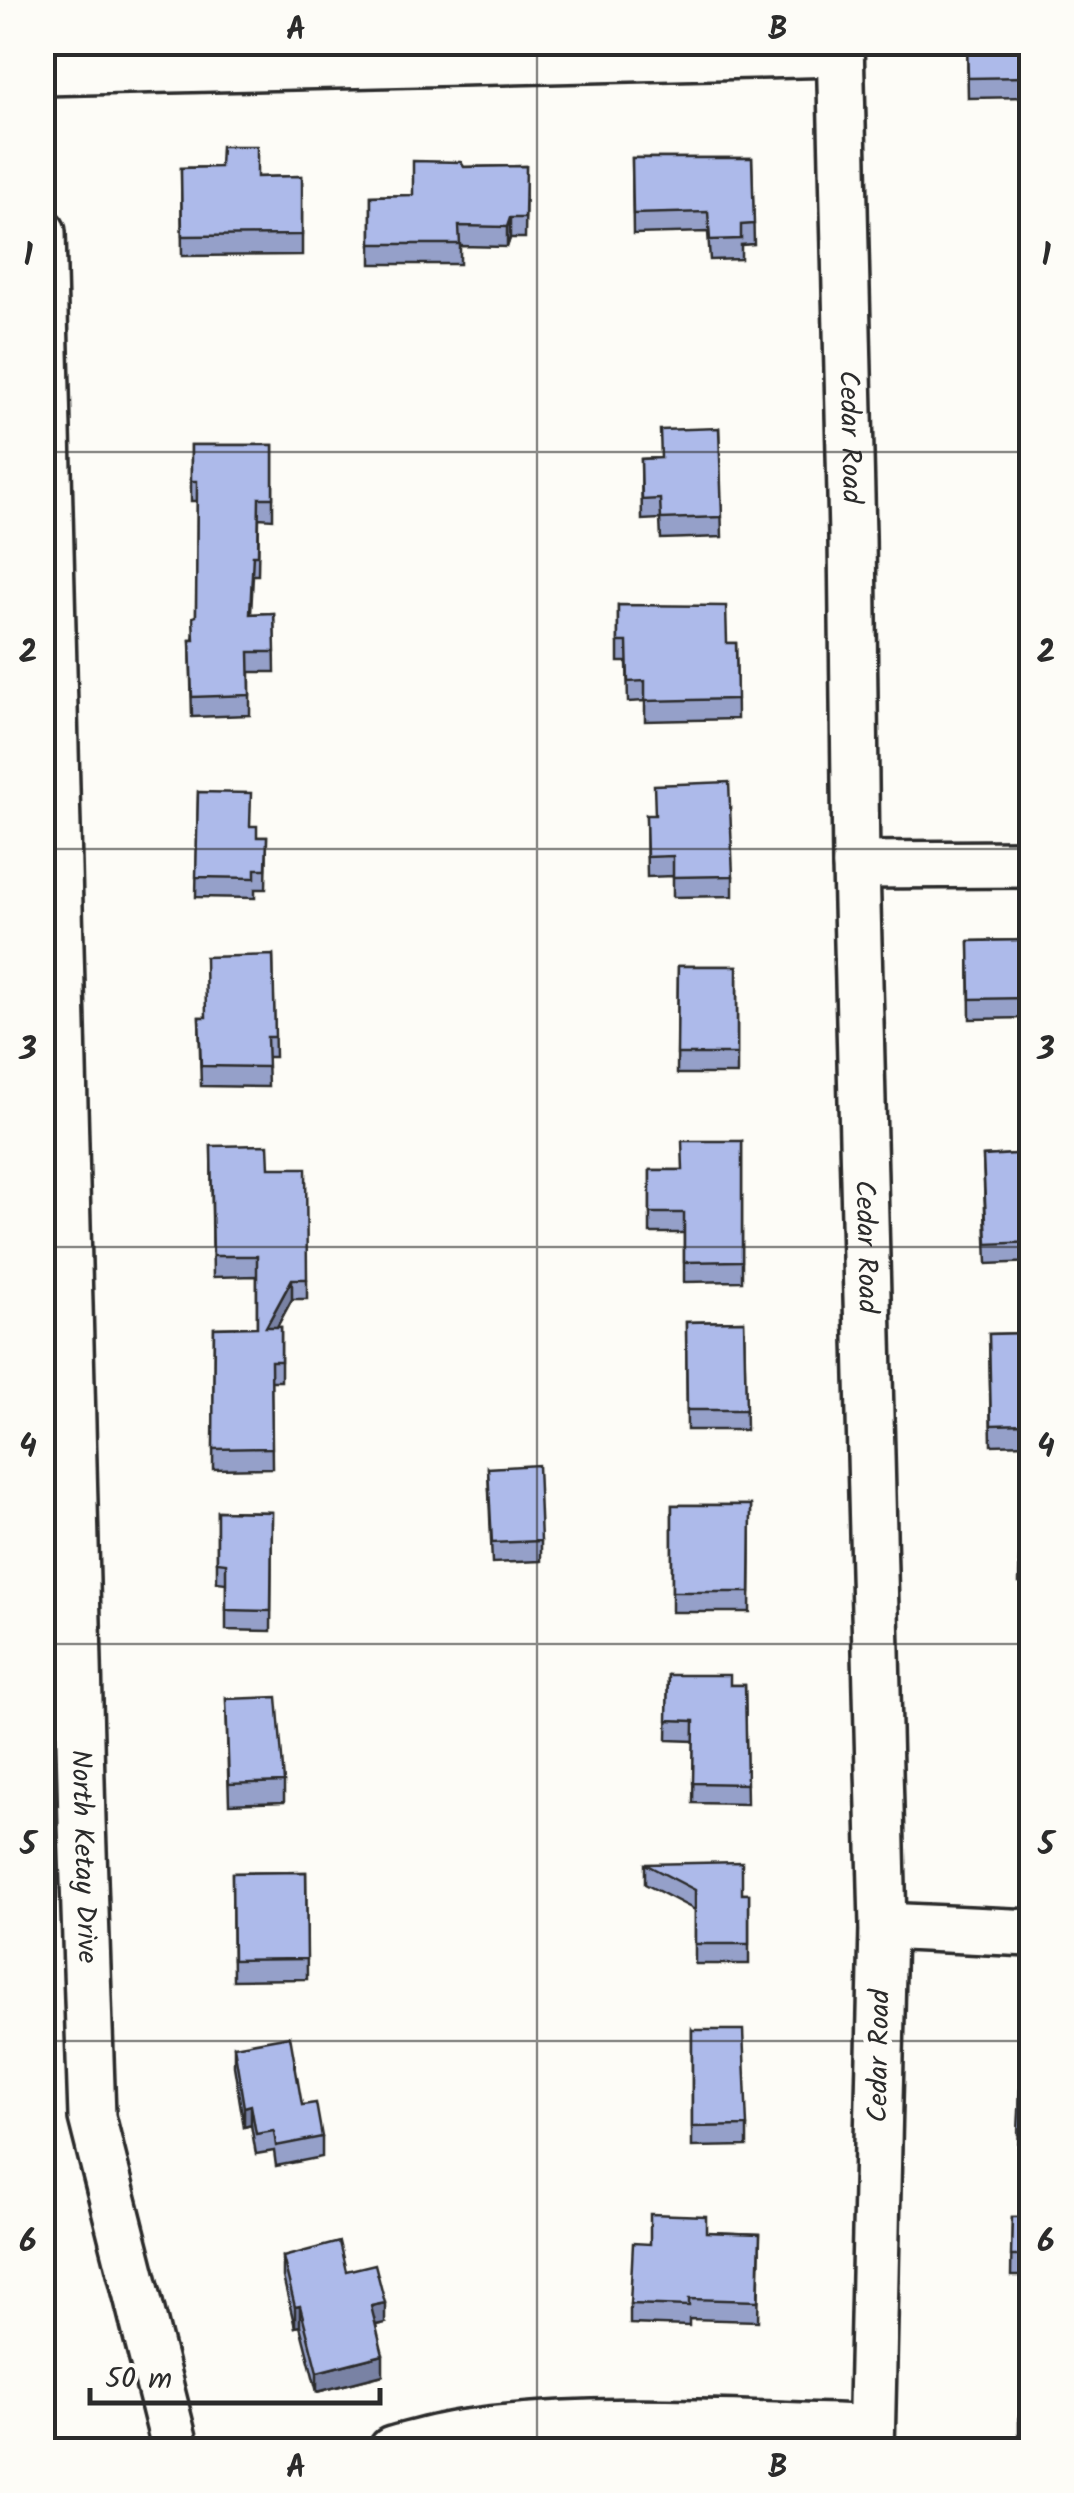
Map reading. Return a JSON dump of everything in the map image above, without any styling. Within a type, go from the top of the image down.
[{"type":"street","points":[[42,72],[840,48]]},
{"type":"street","name":"Cedar Road","points":[[840,48],[856,866],[884,1926],[871,2439]]},
{"type":"street","name":"North Ketay Drive","points":[[42,232],[62,1822],[92,2117],[176,2450]]},
{"type":"street","points":[[856,866],[1032,864]]},
{"type":"street","points":[[884,1926],[1032,1933]]},
{"type":"street","points":[[392,2450],[463,2433],[558,2424],[704,2423],[871,2439]]},
{"type":"building","points":[[967,42],[1032,42],[1032,77],[968,78]]},
{"type":"building","points":[[221,146],[257,146],[257,177],[302,176],[302,235],[182,236],[181,168],[220,167]]},
{"type":"building","points":[[632,158],[752,158],[754,224],[741,225],[741,239],[710,240],[708,212],[633,214]]},
{"type":"building","points":[[413,161],[461,162],[464,167],[526,166],[525,218],[510,218],[507,227],[459,226],[460,244],[371,244],[371,196],[413,195]]},
{"type":"building","points":[[719,428],[722,517],[661,519],[660,499],[642,500],[641,459],[661,458],[660,430]]},
{"type":"building","points":[[191,445],[273,445],[273,498],[259,498],[258,555],[253,555],[250,614],[274,613],[275,652],[249,652],[250,695],[192,697],[190,640],[194,640],[196,616],[197,481],[191,481]]},
{"type":"building","points":[[618,605],[726,606],[727,643],[736,643],[737,699],[645,701],[645,681],[628,682],[627,642],[618,642]]},
{"type":"building","points":[[729,782],[733,876],[673,877],[673,856],[647,857],[646,815],[655,815],[654,785]]},
{"type":"building","points":[[198,792],[251,793],[250,826],[257,826],[257,837],[267,837],[266,869],[255,869],[255,878],[196,877]]},
{"type":"building","points":[[1032,940],[1032,998],[970,999],[969,941]]},
{"type":"building","points":[[273,955],[275,1037],[267,1037],[268,1067],[201,1066],[199,1017],[206,1017],[205,957]]},
{"type":"building","points":[[678,966],[737,966],[737,1054],[677,1054]]},
{"type":"building","points":[[682,1141],[742,1141],[742,1261],[684,1262],[684,1213],[650,1213],[650,1170],[683,1170]]},
{"type":"building","points":[[268,1145],[269,1168],[306,1168],[307,1279],[292,1279],[266,1327],[281,1327],[281,1361],[271,1361],[272,1448],[213,1449],[214,1328],[257,1327],[257,1256],[213,1256],[211,1146]]},
{"type":"building","points":[[1032,1153],[1032,1242],[987,1244],[983,1156]]},
{"type":"building","points":[[744,1321],[746,1410],[687,1410],[686,1322]]},
{"type":"building","points":[[1032,1333],[1032,1424],[991,1425],[989,1334]]},
{"type":"building","points":[[538,1465],[541,1541],[492,1543],[488,1468]]},
{"type":"building","points":[[1027,1499],[1032,1499],[1032,1563],[1019,1563],[1020,1533],[1025,1533]]},
{"type":"building","points":[[672,1505],[751,1505],[750,1592],[672,1592]]},
{"type":"building","points":[[217,1511],[272,1512],[271,1611],[226,1610],[226,1563],[217,1562]]},
{"type":"building","points":[[668,1675],[730,1675],[730,1685],[745,1685],[747,1784],[693,1783],[694,1721],[667,1720]]},
{"type":"building","points":[[1029,1694],[1032,1801],[1026,1801]]},
{"type":"building","points":[[277,1697],[284,1782],[229,1784],[226,1699]]},
{"type":"building","points":[[742,1862],[742,1894],[749,1894],[749,1944],[695,1944],[695,1890],[645,1864]]},
{"type":"building","points":[[306,1872],[307,1959],[233,1960],[232,1873]]},
{"type":"building","points":[[692,2030],[743,2030],[747,2126],[692,2127]]},
{"type":"building","points":[[290,2036],[302,2105],[316,2103],[322,2137],[276,2146],[274,2131],[256,2134],[251,2105],[244,2107],[234,2046]]},
{"type":"building","points":[[1026,2042],[1032,2042],[1032,2154],[1023,2154],[1024,2135],[1018,2134],[1020,2090],[1026,2091]]},
{"type":"building","points":[[650,2214],[706,2216],[706,2232],[760,2234],[758,2301],[689,2299],[689,2306],[630,2304],[633,2243],[650,2244]]},
{"type":"building","points":[[1012,2217],[1032,2217],[1032,2331],[1021,2331],[1023,2256],[1011,2256]]},
{"type":"building","points":[[339,2242],[346,2271],[375,2264],[385,2303],[371,2306],[383,2355],[317,2372],[283,2257]]},
{"type":"building","points":[[1019,2416],[1032,2416],[1032,2450],[1019,2450]]}]
